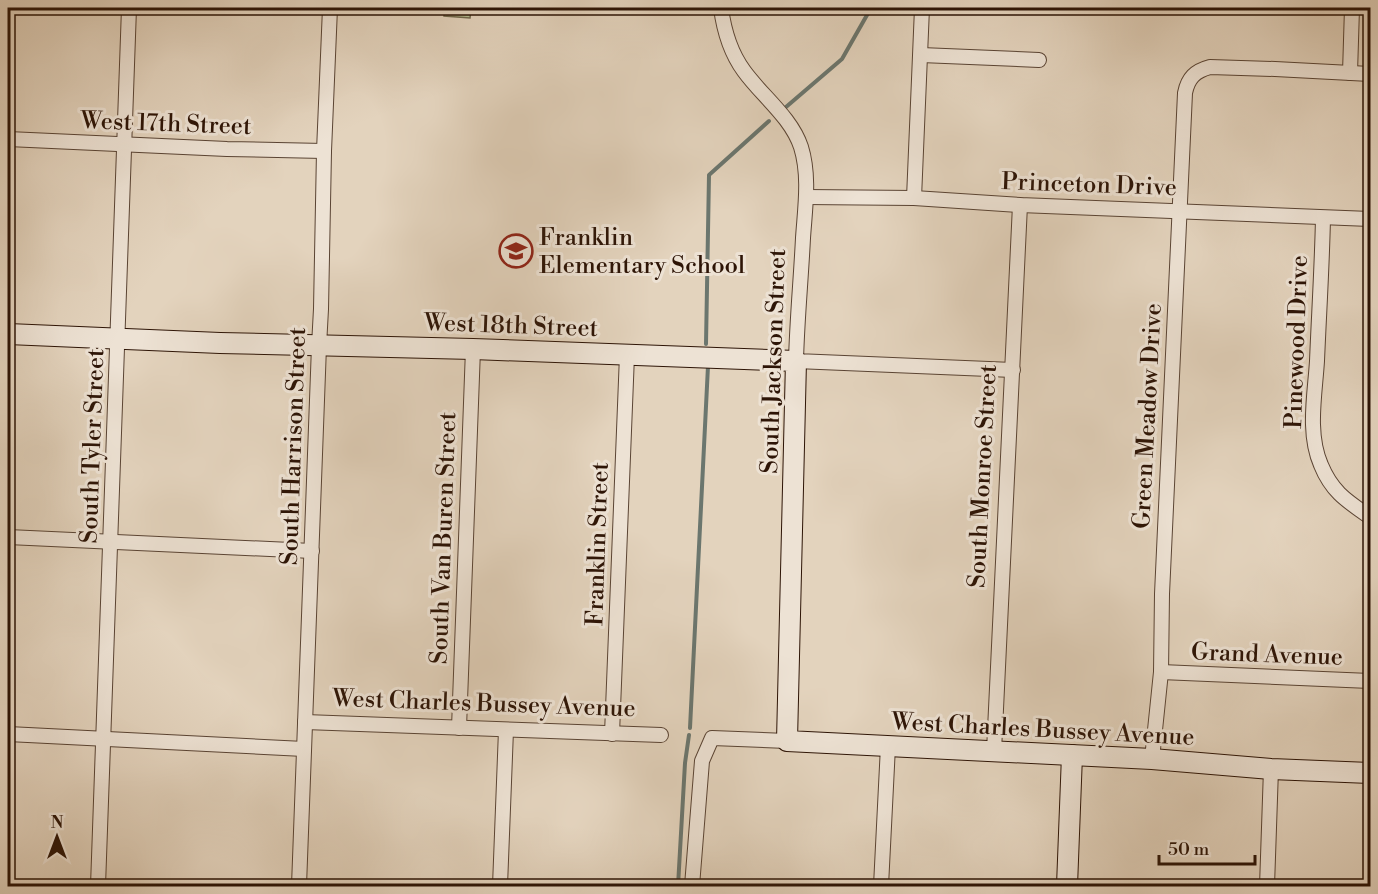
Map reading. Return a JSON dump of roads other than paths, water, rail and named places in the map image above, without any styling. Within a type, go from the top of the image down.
[{"type":"street","name":"South Tyler Street","points":[[98,886],[129,8]]},
{"type":"street","name":"South Harrison Street","points":[[299,886],[330,8]]},
{"type":"street","name":"South Jackson Street","points":[[721,8],[728,42],[735,58],[795,134],[801,147],[806,177],[796,361],[787,741]]},
{"type":"street","points":[[914,198],[922,8]]},
{"type":"street","points":[[1352,8],[1350,74],[1371,74]]},
{"type":"street","points":[[921,55],[1039,60]]},
{"type":"street","name":"Green Meadow Drive","points":[[1152,759],[1161,672],[1162,583],[1186,84],[1201,69],[1210,67],[1350,74]]},
{"type":"street","name":"West 17th Street","points":[[8,139],[324,151]]},
{"type":"street","name":"Princeton Drive","points":[[806,197],[914,198],[1020,205],[1371,219]]},
{"type":"street","name":"South Monroe Street","points":[[994,750],[1020,205]]},
{"type":"street","name":"Pinewood Drive","points":[[1323,218],[1313,438],[1320,464],[1332,488],[1346,501],[1371,517]]},
{"type":"street","name":"West 18th Street","points":[[8,334],[318,346],[716,357],[1012,370]]},
{"type":"street","name":"South Van Buren Street","points":[[459,728],[472,349]]},
{"type":"street","name":"Franklin Street","points":[[612,734],[627,355]]},
{"type":"street","points":[[8,537],[312,551]]},
{"type":"street","name":"Grand Avenue","points":[[1161,672],[1371,681]]},
{"type":"street","name":"West Charles Bussey Avenue","points":[[305,722],[661,735]]},
{"type":"street","points":[[500,886],[506,730]]},
{"type":"street","points":[[8,734],[304,749]]},
{"type":"street","name":"West Charles Bussey Avenue","points":[[692,886],[702,761],[712,738],[994,750],[1371,773]]},
{"type":"street","points":[[881,886],[888,746]]},
{"type":"street","points":[[1067,886],[1072,755]]},
{"type":"street","points":[[1267,886],[1272,768]]},
{"type":"waterway","points":[[786,107],[842,59],[871,8]]},
{"type":"waterway","points":[[706,344],[709,175],[769,121]]},
{"type":"waterway","points":[[690,728],[708,366]]},
{"type":"waterway","points":[[678,886],[685,763],[689,735]]},
{"type":"place","name":"Franklin Elementary School","points":[[516,251]]}]
